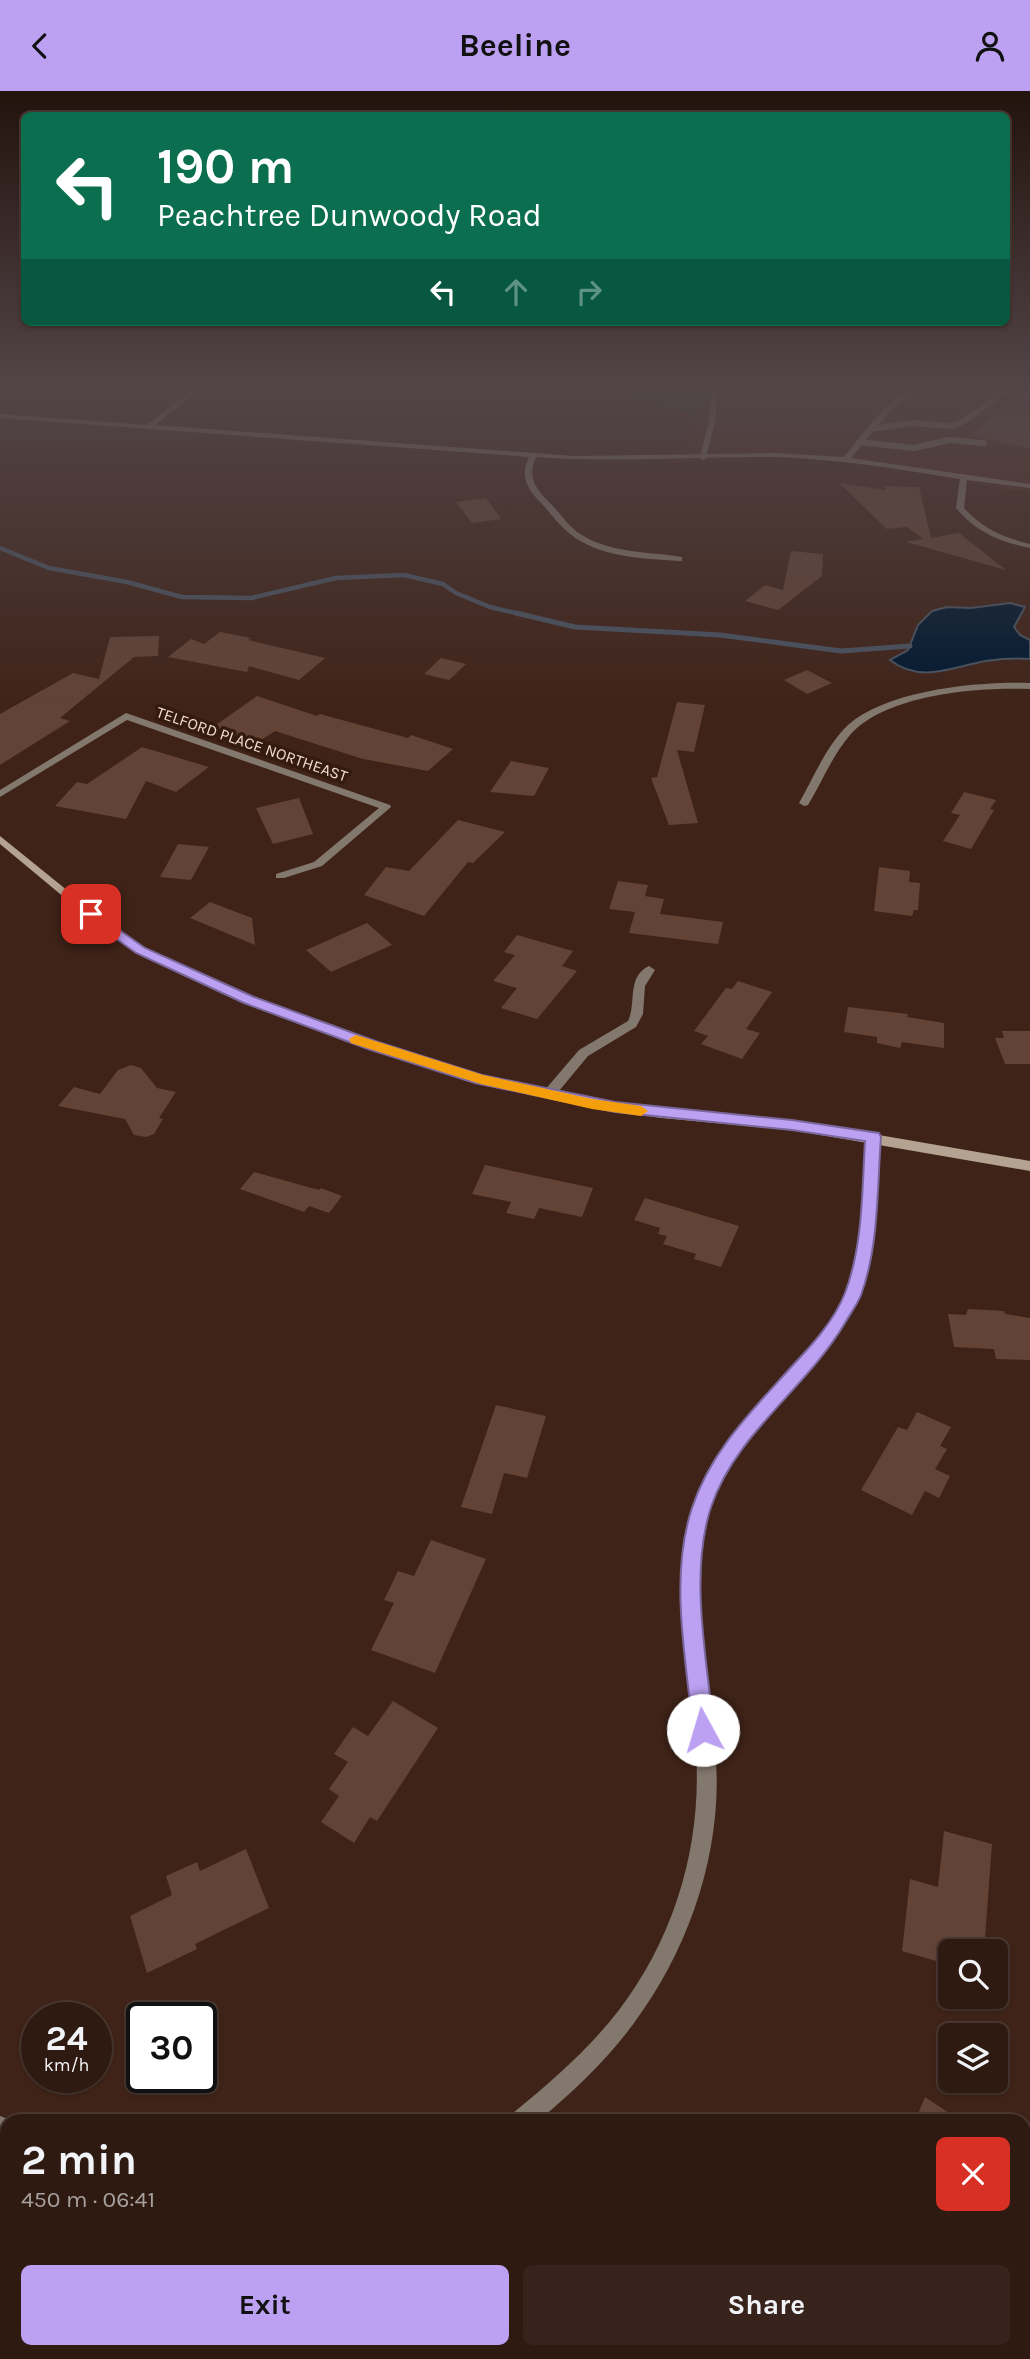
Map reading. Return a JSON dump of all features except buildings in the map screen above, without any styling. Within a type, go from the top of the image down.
[{"type":"main road","points":[[2,843],[111,931],[140,950],[194,977],[373,1045],[481,1079],[592,1104],[662,1114],[792,1125],[1030,1166]]},
{"type":"street","points":[[538,496],[575,533],[593,543],[615,551],[679,559]]},
{"type":"street","points":[[962,496],[960,509],[972,524],[1001,540],[1030,547]]},
{"type":"street","points":[[804,803],[844,736],[869,714],[918,698],[990,687],[1030,686]]},
{"type":"street","name":"TELFORD PLACE NORTHEAST","points":[[0,794],[125,716],[386,807],[318,864],[280,876]]},
{"type":"street","points":[[548,1094],[587,1050],[632,1025],[638,1016],[636,990],[641,977],[649,969]]},
{"type":"street","points":[[529,2114],[581,2069],[628,2014],[664,1954],[690,1892],[703,1835],[708,1780],[693,1629],[694,1542],[701,1510],[714,1476],[732,1446],[824,1342],[852,1296],[865,1249],[873,1137]]},
{"type":"water","points":[[1010,603],[1025,607],[1014,627],[1020,635],[1030,640],[1030,659],[991,660],[937,672],[913,671],[890,660],[908,650],[918,625],[932,611],[947,607],[971,608]]},
{"type":"waterway","points":[[0,548],[49,568],[127,582],[182,597],[251,598],[336,578],[404,575],[443,584],[456,593],[490,607],[524,615]]},
{"type":"waterway","points":[[516,613],[575,627],[720,635],[841,651],[910,646]]},
{"type":"slow traffic","points":[[356,1039],[481,1079],[592,1104],[641,1111]]},
{"type":"route","points":[[91,914],[140,950],[194,977],[373,1045],[481,1079],[592,1104],[662,1114],[792,1125],[873,1137],[865,1249],[852,1296],[824,1342],[732,1446],[714,1476],[701,1510],[694,1542],[692,1576],[693,1629],[703,1730]]}]
